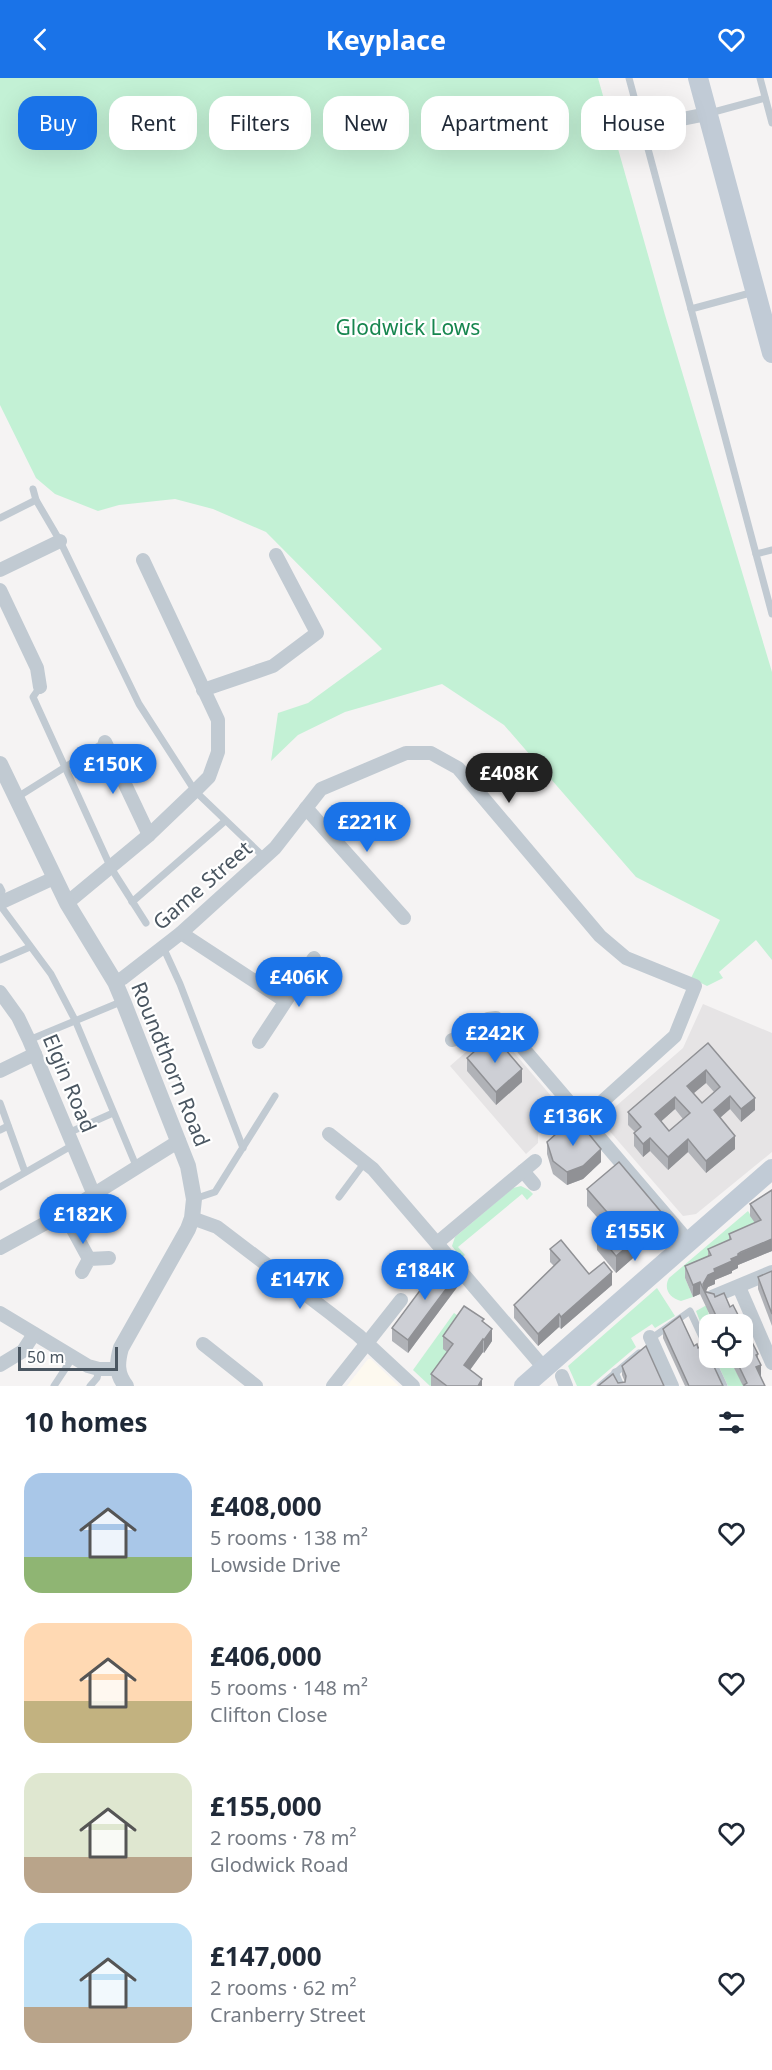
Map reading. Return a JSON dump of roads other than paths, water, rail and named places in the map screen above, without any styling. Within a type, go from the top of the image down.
[{"type":"main road","points":[[698,78],[772,352]]},
{"type":"main road","points":[[524,1386],[557,1377],[688,1241],[772,1169]]},
{"type":"street","points":[[686,118],[708,114]]},
{"type":"street","points":[[0,570],[60,541]]},
{"type":"street","points":[[203,690],[273,666],[317,633],[276,555]]},
{"type":"street","points":[[67,903],[149,835],[209,777],[218,752],[218,720],[143,560]]},
{"type":"street","points":[[0,590],[37,668],[40,687]]},
{"type":"street","points":[[105,742],[149,835]]},
{"type":"street","name":"Game Street","points":[[115,982],[180,933],[265,858],[321,789],[406,753],[431,753],[458,768],[600,936],[626,958],[695,986],[675,1036],[583,1119]]},
{"type":"street","name":"Roundthorn Road","points":[[0,764],[67,903],[115,982],[188,1166],[194,1199],[192,1218],[182,1241],[121,1348],[118,1369]]},
{"type":"street","points":[[306,808],[404,918]]},
{"type":"street","points":[[0,903],[54,878]]},
{"type":"street","points":[[180,933],[285,1001]]},
{"type":"street","points":[[259,1042],[314,958]]},
{"type":"street","name":"Elgin Road","points":[[0,992],[18,1017],[29,1040],[94,1195]]},
{"type":"street","points":[[452,1040],[467,1036],[488,1019],[496,1018],[688,1241]]},
{"type":"street","points":[[0,1071],[35,1054]]},
{"type":"street","points":[[329,1134],[373,1168],[557,1377]]},
{"type":"street","points":[[0,1248],[64,1213],[179,1141]]},
{"type":"street","points":[[437,1243],[535,1161]]},
{"type":"street","points":[[523,1171],[534,1185]]},
{"type":"street","points":[[64,1213],[89,1259]]},
{"type":"street","points":[[192,1218],[217,1227],[340,1320],[413,1386]]},
{"type":"street","points":[[89,1259],[109,1258]]},
{"type":"street","points":[[82,1272],[89,1259]]},
{"type":"street","points":[[712,1298],[772,1272]]},
{"type":"street","points":[[739,1287],[772,1363]]},
{"type":"street","points":[[333,1386],[366,1343],[376,1335],[401,1300]]},
{"type":"street","points":[[0,1313],[88,1366],[99,1369],[118,1369],[119,1376],[126,1386]]},
{"type":"street","points":[[0,1365],[23,1351],[34,1334]]},
{"type":"street","points":[[650,1337],[672,1386]]},
{"type":"street","points":[[202,1344],[256,1386]]},
{"type":"lane","points":[[629,78],[634,96]]},
{"type":"lane","points":[[760,78],[772,123]]},
{"type":"lane","points":[[708,114],[765,98]]},
{"type":"lane","points":[[648,150],[772,614]]},
{"type":"lane","points":[[691,309],[755,291]]},
{"type":"lane","points":[[33,489],[36,500],[60,541],[139,704],[195,791],[265,858]]},
{"type":"lane","points":[[0,518],[36,500]]},
{"type":"lane","points":[[756,554],[772,550]]},
{"type":"lane","points":[[40,687],[33,697],[64,769],[111,868],[146,923]]},
{"type":"lane","points":[[16,798],[105,742]]},
{"type":"lane","points":[[132,902],[225,821]]},
{"type":"lane","points":[[0,887],[2,891],[0,903],[30,948],[51,974],[75,1020],[136,1168]]},
{"type":"lane","points":[[163,947],[180,984],[243,1148]]},
{"type":"lane","points":[[0,960],[30,948]]},
{"type":"lane","points":[[29,1040],[123,1001]]},
{"type":"lane","points":[[194,1199],[215,1192],[274,1096]]},
{"type":"lane","points":[[0,1103],[25,1172]]},
{"type":"lane","points":[[0,1187],[70,1139],[113,1113]]},
{"type":"lane","points":[[0,1130],[8,1126]]},
{"type":"lane","points":[[339,1197],[365,1162]]},
{"type":"lane","points":[[600,1386],[646,1347],[650,1337],[690,1311],[699,1331]]},
{"type":"lane","points":[[54,1386],[73,1357]]},
{"type":"lane","points":[[716,1368],[724,1386]]},
{"type":"lane","points":[[90,1386],[97,1378],[99,1369]]},
{"type":"lane","points":[[615,1372],[621,1386]]},
{"type":"park label","name":"Glodwick Lows","points":[[408,327]]}]
